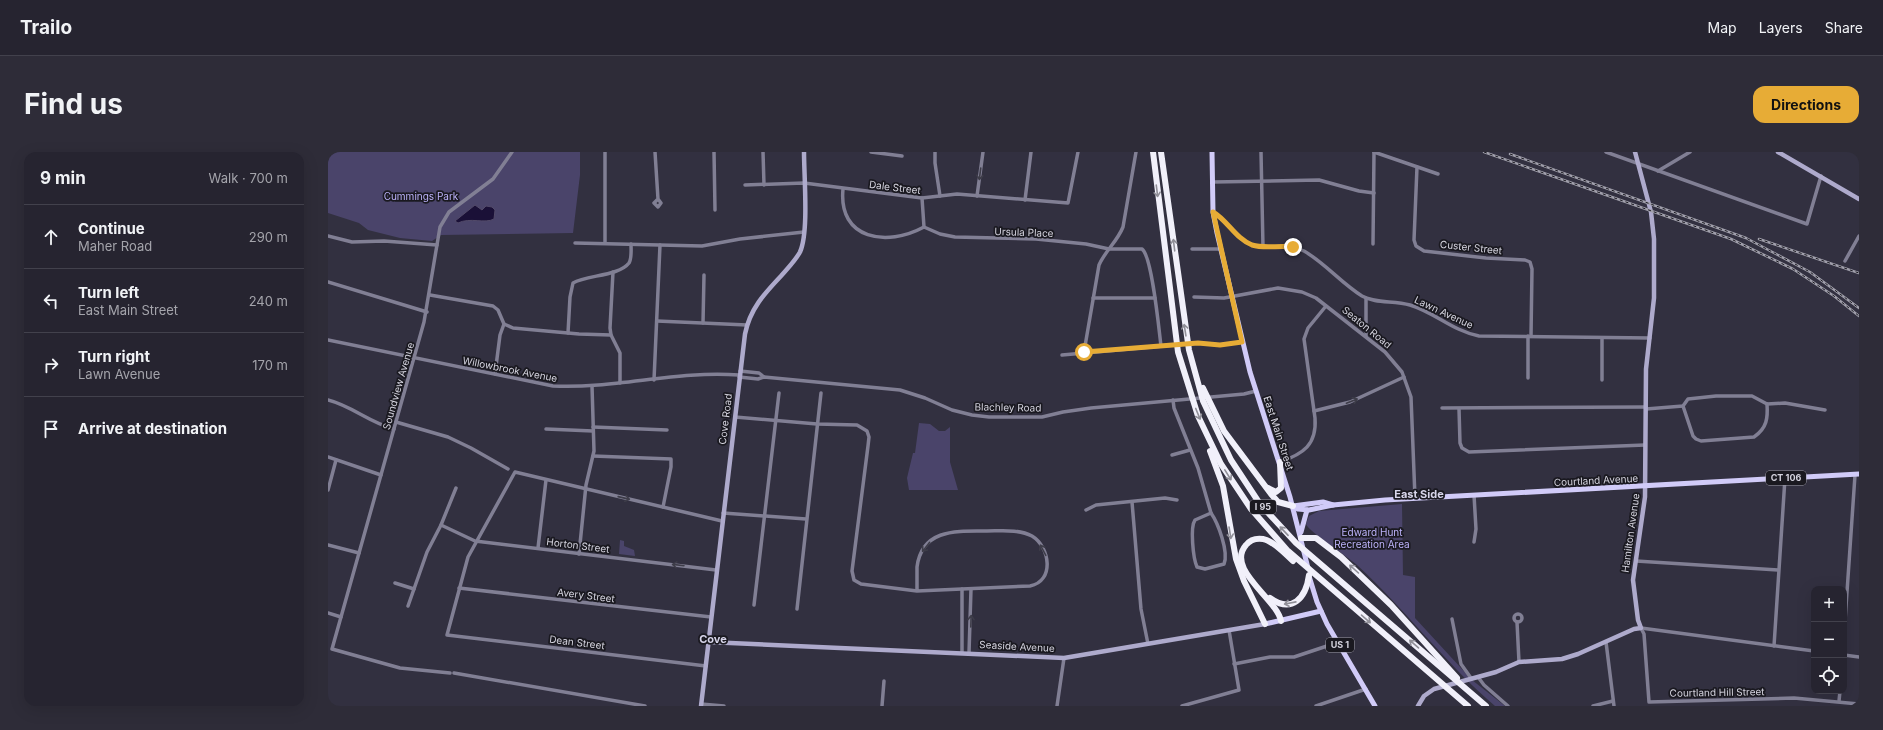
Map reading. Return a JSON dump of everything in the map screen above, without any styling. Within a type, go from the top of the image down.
[{"type":"highway","name":"I 95","points":[[1153,152],[1176,339],[1189,390],[1203,428],[1228,476],[1260,520],[1292,554],[1468,706]]},
{"type":"highway","name":"I 95","points":[[1162,152],[1184,324],[1192,363],[1203,401],[1219,437],[1238,471],[1269,514],[1305,552],[1446,668]]},
{"type":"highway","points":[[1192,363],[1219,424],[1276,500],[1293,506]]},
{"type":"highway","points":[[1203,428],[1223,486],[1236,559],[1246,585],[1265,624]]},
{"type":"highway","points":[[1254,472],[1270,490],[1276,492],[1282,485],[1280,462]]},
{"type":"highway","points":[[1301,538],[1316,538],[1341,557],[1391,605],[1465,688],[1486,706]]},
{"type":"highway","points":[[1281,621],[1279,612],[1247,574],[1241,557],[1245,545],[1258,539],[1272,544],[1353,607]]},
{"type":"highway","points":[[1258,588],[1277,602],[1292,604],[1303,594],[1310,578]]},
{"type":"main road","name":"Cove Road","points":[[701,705],[716,570],[747,325],[753,309],[797,257],[802,247],[804,232],[804,152]]},
{"type":"main road","name":"East Main Street","points":[[1212,152],[1213,212],[1220,249],[1242,342],[1293,506],[1310,578],[1321,611],[1375,706]]},
{"type":"main road","name":"Hamilton Avenue","points":[[1635,152],[1651,212],[1654,239],[1654,298],[1646,369],[1645,486],[1642,523],[1633,584],[1641,628]]},
{"type":"main road","points":[[1778,152],[1821,175],[1859,199]]},
{"type":"main road","name":"Courtland Avenue","points":[[1293,506],[1334,505],[1415,498],[1857,475]]},
{"type":"main road","name":"Courtland Avenue","points":[[1293,506],[1298,509],[1307,510],[1323,505]]},
{"type":"main road","points":[[1301,538],[1307,510]]},
{"type":"main road","name":"Seaside Avenue","points":[[708,642],[962,652],[1064,658],[1265,624],[1321,611]]},
{"type":"main road","points":[[1418,706],[1424,696],[1429,692],[1471,678],[1496,672],[1520,662],[1562,659],[1606,642],[1634,629],[1641,628]]},
{"type":"street","name":"Soundview Avenue","points":[[512,152],[493,179],[446,216],[440,227],[427,312],[332,649],[400,668],[452,673],[645,706]]},
{"type":"street","points":[[604,152],[605,243]]},
{"type":"street","points":[[655,152],[658,199]]},
{"type":"street","points":[[714,152],[715,210]]},
{"type":"street","points":[[763,152],[764,185]]},
{"type":"street","points":[[871,152],[902,156]]},
{"type":"street","points":[[935,152],[935,163],[940,196]]},
{"type":"street","points":[[977,196],[982,152]]},
{"type":"street","points":[[1025,200],[1031,152]]},
{"type":"street","name":"Dale Street","points":[[745,185],[804,183],[922,198],[953,194],[1068,203],[1078,152]]},
{"type":"street","points":[[1084,352],[1099,265],[1109,249],[1119,238],[1123,227],[1136,152]]},
{"type":"street","points":[[1261,152],[1263,247]]},
{"type":"street","points":[[1373,244],[1374,152],[1438,174]]},
{"type":"street","points":[[1606,152],[1658,172],[1807,224],[1821,175]]},
{"type":"street","points":[[1658,172],[1690,152]]},
{"type":"street","name":"Custer Street","points":[[1417,167],[1414,240],[1416,246],[1424,251],[1486,258],[1525,260],[1529,262],[1532,269],[1529,336]]},
{"type":"street","points":[[1213,182],[1319,180],[1359,191],[1374,193]]},
{"type":"street","points":[[843,189],[842,205],[852,226],[862,233],[876,237],[892,238],[909,234],[924,227],[922,198]]},
{"type":"street","name":"Lawn Avenue","points":[[1213,212],[1227,222],[1243,240],[1252,245],[1263,247],[1289,247],[1304,251],[1366,298],[1410,305],[1472,335],[1650,338]]},
{"type":"street","name":"Ursula Place","points":[[924,227],[940,234],[955,237],[1060,241],[1109,249],[1137,249],[1145,252],[1161,346]]},
{"type":"street","points":[[575,243],[702,246],[746,238],[804,232]]},
{"type":"street","points":[[328,236],[352,242],[384,241],[437,244]]},
{"type":"street","points":[[1845,261],[1859,236]]},
{"type":"street","points":[[568,333],[570,297],[573,284],[613,272],[629,262],[631,244]]},
{"type":"street","points":[[654,380],[660,245]]},
{"type":"street","points":[[1192,249],[1220,249]]},
{"type":"street","points":[[613,272],[611,335],[620,353],[620,383]]},
{"type":"street","points":[[703,323],[704,275]]},
{"type":"street","points":[[328,282],[427,312]]},
{"type":"street","name":"Seaton Road","points":[[1194,297],[1219,298],[1268,289],[1287,289],[1310,295],[1366,336],[1392,359],[1404,377],[1409,388],[1413,408],[1415,498]]},
{"type":"street","points":[[430,295],[493,306],[498,310],[504,324],[513,328],[611,335]]},
{"type":"street","points":[[1093,298],[1154,298]]},
{"type":"street","points":[[1366,298],[1366,336]]},
{"type":"street","points":[[1280,462],[1298,455],[1310,443],[1316,425],[1304,338],[1308,328],[1326,306]]},
{"type":"street","points":[[657,321],[747,325]]},
{"type":"street","points":[[495,374],[500,335],[504,324]]},
{"type":"street","points":[[1528,378],[1529,336]]},
{"type":"street","points":[[1602,338],[1602,380]]},
{"type":"street","name":"Willowbrook Avenue","points":[[328,340],[553,386],[592,386],[710,374],[740,374]]},
{"type":"street","points":[[1062,355],[1198,343],[1220,345],[1242,342]]},
{"type":"street","name":"Blachley Road","points":[[740,374],[758,373],[764,377],[900,390],[956,411],[991,417],[1042,417],[1063,412],[1256,391]]},
{"type":"street","points":[[1314,411],[1350,402],[1404,377]]},
{"type":"street","points":[[579,554],[586,489],[593,456],[592,386]]},
{"type":"street","points":[[754,605],[763,516],[779,393]]},
{"type":"street","points":[[797,609],[806,519],[822,393]]},
{"type":"street","points":[[1683,406],[1688,399],[1716,396],[1752,396],[1767,404],[1785,403],[1825,410]]},
{"type":"street","points":[[328,400],[340,403],[369,420],[394,429]]},
{"type":"street","points":[[1173,400],[1174,408],[1211,513],[1218,524],[1226,558],[1224,564],[1204,569],[1197,567],[1195,561],[1193,524],[1197,518],[1211,513]]},
{"type":"street","points":[[1683,406],[1693,436],[1696,440],[1702,441],[1754,436],[1760,433],[1767,420],[1767,404]]},
{"type":"street","points":[[1442,408],[1646,408],[1683,406]]},
{"type":"street","points":[[1459,408],[1460,443],[1462,448],[1468,452],[1645,445]]},
{"type":"street","points":[[735,417],[861,426],[867,431],[869,437],[853,576],[857,582],[865,585],[917,591],[1037,584],[1045,575],[1048,566],[1047,557],[1042,546],[1032,536],[1013,531],[955,531],[936,537],[922,552],[918,566],[917,591]]},
{"type":"street","points":[[396,422],[448,438],[471,448],[508,469]]},
{"type":"street","points":[[546,429],[667,430]]},
{"type":"street","points":[[1172,455],[1190,450]]},
{"type":"street","points":[[593,456],[664,458],[672,460],[663,508]]},
{"type":"street","points":[[328,457],[381,475]]},
{"type":"street","points":[[328,490],[336,460]]},
{"type":"street","points":[[459,588],[468,557],[475,542],[515,472],[722,521]]},
{"type":"street","points":[[1845,622],[1857,475]]},
{"type":"street","points":[[1774,646],[1785,478]]},
{"type":"street","points":[[538,548],[546,480]]},
{"type":"street","points":[[408,606],[426,552],[441,525],[456,488]]},
{"type":"street","points":[[1474,495],[1476,529],[1474,542]]},
{"type":"street","points":[[1086,510],[1096,505],[1165,498],[1177,500]]},
{"type":"street","points":[[1132,502],[1141,609],[1148,644]]},
{"type":"street","points":[[723,513],[806,519]]},
{"type":"street","name":"Horton Street","points":[[441,525],[475,542],[538,548],[716,570]]},
{"type":"street","points":[[328,545],[359,553]]},
{"type":"street","points":[[1636,561],[1778,570]]},
{"type":"street","points":[[395,583],[414,589]]},
{"type":"street","name":"Avery Street","points":[[459,588],[711,617]]},
{"type":"street","name":"Dean Street","points":[[459,588],[447,635],[706,666]]},
{"type":"street","points":[[962,589],[962,652]]},
{"type":"street","points":[[970,653],[971,589]]},
{"type":"street","points":[[328,613],[341,617]]},
{"type":"street","points":[[1452,619],[1462,664],[1471,678]]},
{"type":"street","points":[[1518,622],[1520,662]]},
{"type":"street","points":[[1641,628],[1811,651]]},
{"type":"street","name":"Courtland Hill Street","points":[[1641,628],[1644,634],[1649,702],[1794,698],[1859,704]]},
{"type":"street","points":[[1182,706],[1239,690],[1229,630]]},
{"type":"street","points":[[1234,664],[1270,657],[1294,657],[1339,642]]},
{"type":"street","points":[[1593,706],[1614,704],[1606,642]]},
{"type":"street","points":[[1847,655],[1859,657]]},
{"type":"street","points":[[1057,706],[1064,658]]},
{"type":"street","points":[[1478,677],[1484,685],[1508,706]]},
{"type":"street","points":[[882,706],[884,681]]},
{"type":"street","points":[[1316,706],[1366,690]]},
{"type":"street","points":[[1839,701],[1840,694]]},
{"type":"street","points":[[701,705],[724,706]]},
{"type":"green space","name":"Cummings Park","points":[[328,152],[580,152],[580,175],[573,233],[441,235],[432,241],[400,238],[368,230],[359,223],[328,213]]},
{"type":"green space","points":[[919,423],[930,424],[939,431],[945,431],[950,427],[950,462],[958,490],[909,490],[907,478],[913,453],[915,453]]},
{"type":"green space","name":"Edward Hunt Recreation Area","points":[[1402,504],[1403,575],[1415,577],[1415,618],[1472,680],[1505,706],[1495,706],[1459,672],[1375,582],[1357,565],[1321,538],[1306,524],[1309,516],[1319,511]]},
{"type":"green space","points":[[620,540],[624,541],[624,546],[634,550],[635,556],[619,554]]},
{"type":"shaded area","points":[[475,205],[482,210],[486,206],[492,207],[495,210],[494,219],[486,221],[463,221],[458,223],[455,221]]},
{"type":"railway","points":[[1484,152],[1731,239],[1793,269],[1834,296],[1859,316]]},
{"type":"railway","points":[[1510,154],[1746,238],[1810,272],[1859,308]]},
{"type":"railway","points":[[1759,239],[1859,273]]},
{"type":"district","name":"East Side","points":[[1419,494]]},
{"type":"district","name":"Cove","points":[[713,639]]},
{"type":"route","points":[[1084,352],[1164,345],[1198,343],[1220,345],[1242,342],[1213,212],[1227,222],[1238,236],[1247,243],[1263,247],[1293,247]]}]
